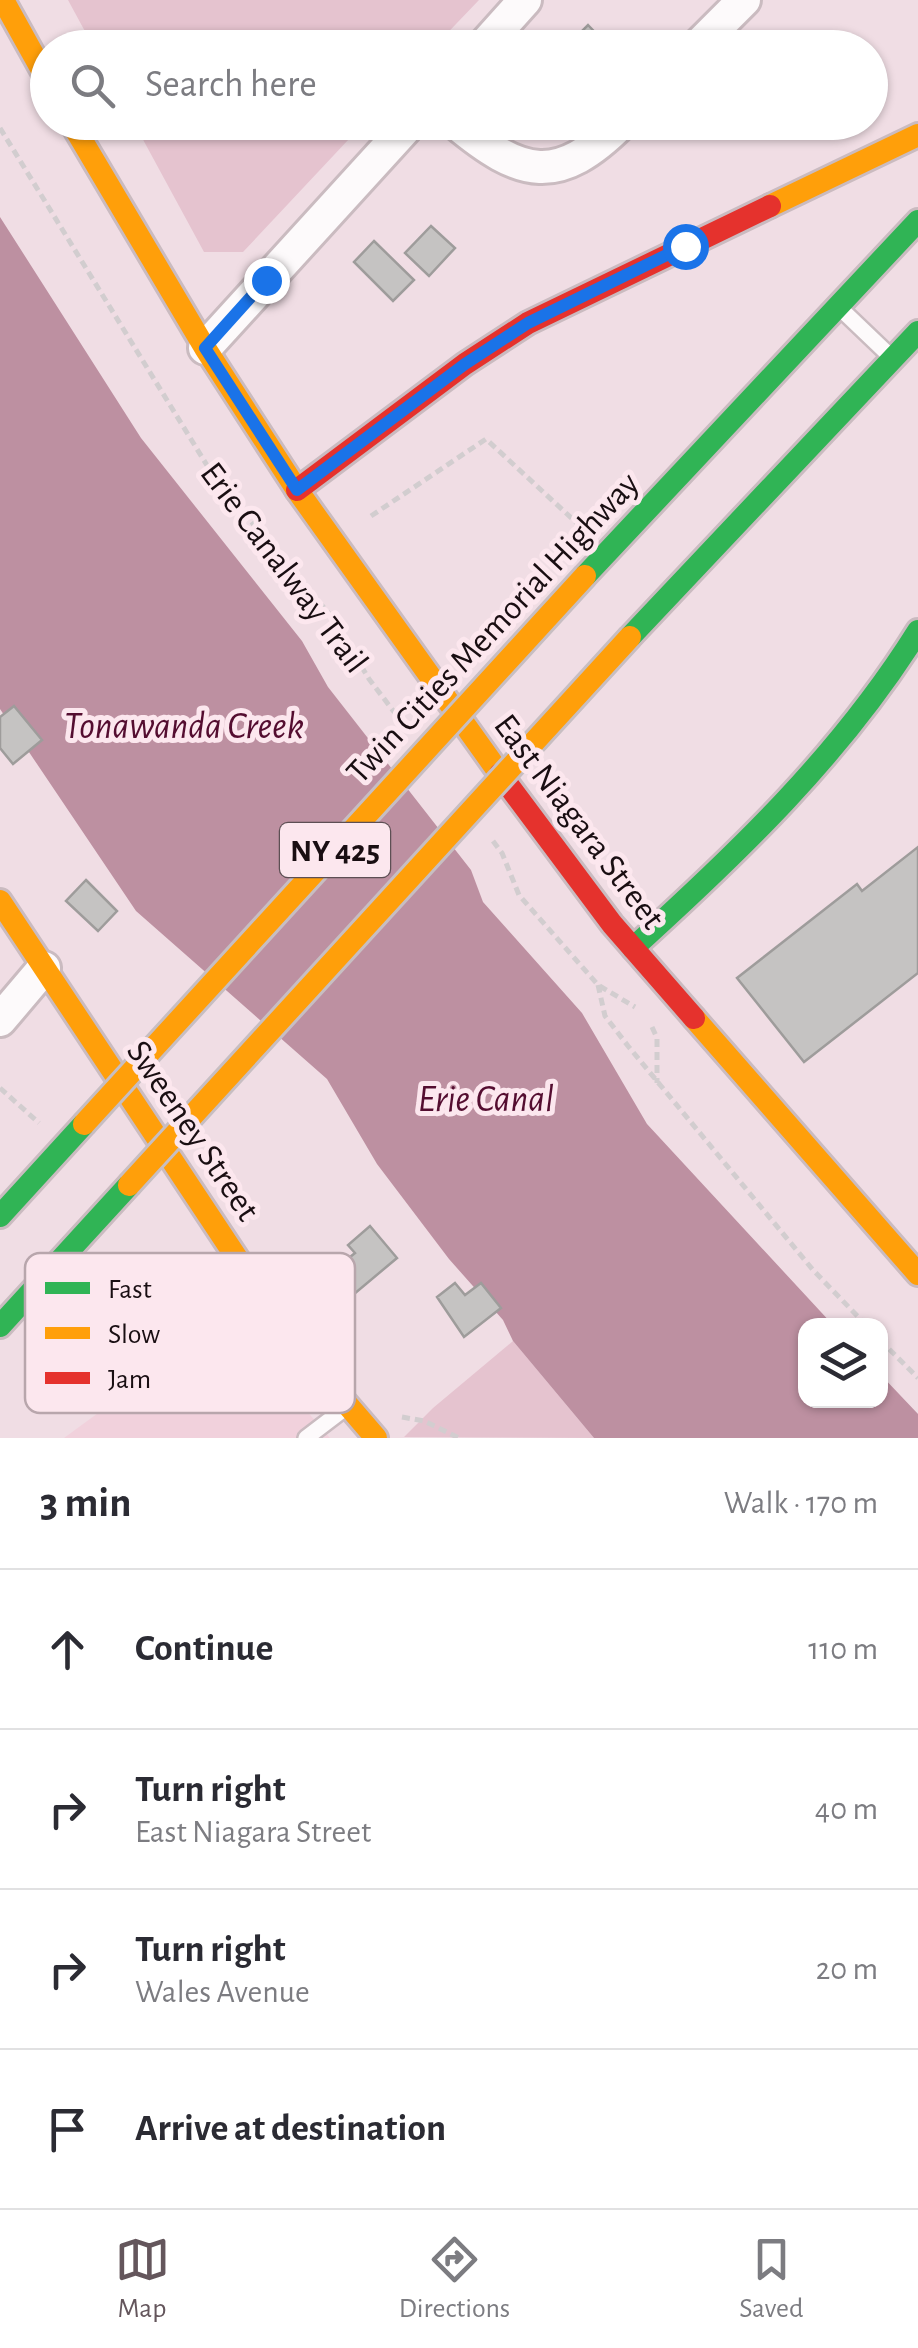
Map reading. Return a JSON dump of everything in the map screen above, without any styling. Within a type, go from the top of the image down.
[{"type":"main road","points":[[3,0],[30,49]]},
{"type":"main road","points":[[297,490],[465,364],[528,323],[918,135]]},
{"type":"main road","name":"East Niagara Street","points":[[82,140],[205,348],[297,490],[451,709],[633,948],[899,1242],[918,1274]]},
{"type":"main road","name":"Twin Cities Memorial Highway","points":[[0,1216],[585,576],[918,222]]},
{"type":"main road","name":"NY 425","points":[[67,1253],[630,638],[918,332]]},
{"type":"main road","points":[[633,948],[712,877],[800,788],[864,714],[918,631]]},
{"type":"main road","name":"Sweeney Street","points":[[0,901],[233,1253]]},
{"type":"main road","name":"NY 425","points":[[0,1326],[25,1299]]},
{"type":"main road","name":"Sweeney Street","points":[[355,1412],[383,1432]]},
{"type":"street","points":[[498,30],[525,0]]},
{"type":"street","points":[[714,30],[744,0]]},
{"type":"street","points":[[205,348],[395,140]]},
{"type":"street","points":[[479,140],[525,164],[549,169],[574,162],[604,140]]},
{"type":"street","points":[[0,1020],[44,968]]},
{"type":"lane","points":[[837,305],[892,358]]},
{"type":"lane","points":[[306,1438],[338,1413]]},
{"type":"path","name":"Erie Canalway Trail","points":[[0,128],[216,480],[331,616],[369,679],[406,726]]},
{"type":"path","points":[[371,516],[486,439],[585,530]]},
{"type":"path","points":[[490,837],[502,853],[518,895],[598,986],[632,1004],[653,1028],[657,1038],[657,1083]]},
{"type":"path","points":[[598,986],[605,1016],[657,1083],[813,1270],[859,1318]]},
{"type":"path","points":[[0,1088],[42,1125]]},
{"type":"path","points":[[888,1348],[918,1378]]},
{"type":"path","points":[[383,1432],[401,1417],[411,1417],[459,1438]]},
{"type":"shaded area","points":[[68,0],[479,0],[450,30],[84,30]]},
{"type":"shaded area","points":[[143,140],[348,140],[243,252],[204,252]]},
{"type":"shaded area","points":[[513,1341],[594,1438],[404,1437],[433,1408]]},
{"type":"shaded area","points":[[98,1413],[309,1413],[330,1438],[64,1438]]},
{"type":"water","points":[[0,217],[141,438],[302,641],[328,687],[471,870],[483,902],[582,1013],[647,1124],[827,1318],[798,1318],[798,1408],[888,1408],[888,1382],[918,1414],[918,1438],[594,1438],[513,1341],[503,1320],[449,1259],[377,1164],[327,1079],[136,911],[0,709]]},
{"type":"building","points":[[431,226],[455,248],[429,276],[405,253]]},
{"type":"building","points":[[374,241],[414,280],[393,301],[354,262]]},
{"type":"building","points":[[14,706],[42,740],[13,764],[0,748],[0,717]]},
{"type":"building","points":[[918,847],[918,973],[804,1062],[737,978],[857,884],[862,891]]},
{"type":"building","points":[[86,880],[117,911],[98,931],[66,901]]},
{"type":"building","points":[[370,1226],[397,1258],[355,1293],[355,1253],[348,1245]]},
{"type":"building","points":[[455,1283],[465,1295],[481,1283],[501,1308],[464,1337],[437,1297]]},
{"type":"traffic: fast","points":[[585,576],[918,221]]},
{"type":"traffic: fast","points":[[630,637],[918,332]]},
{"type":"traffic: fast","points":[[633,948],[787,799],[856,719],[918,631]]},
{"type":"traffic: fast","points":[[0,1216],[84,1124]]},
{"type":"traffic: fast","points":[[67,1253],[129,1185]]},
{"type":"traffic: fast","points":[[0,1326],[25,1299]]},
{"type":"traffic: slow","points":[[3,0],[30,49]]},
{"type":"traffic: slow","points":[[770,206],[918,135]]},
{"type":"traffic: slow","points":[[82,140],[205,348],[297,490],[500,774]]},
{"type":"traffic: slow","points":[[84,1124],[585,576]]},
{"type":"traffic: slow","points":[[129,1185],[630,637]]},
{"type":"traffic: slow","points":[[0,901],[233,1253]]},
{"type":"traffic: slow","points":[[694,1018],[918,1274]]},
{"type":"traffic: slow","points":[[355,1413],[376,1438]]},
{"type":"traffic: jam","points":[[297,490],[465,364],[528,323],[770,206]]},
{"type":"traffic: jam","points":[[500,774],[612,924],[694,1018]]},
{"type":"route","points":[[266,280],[205,348],[297,490],[465,364],[528,323],[685,246]]},
{"type":"water label","name":"Tonawanda Creek","points":[[184,725]]},
{"type":"water label","name":"Erie Canal","points":[[486,1098]]}]
